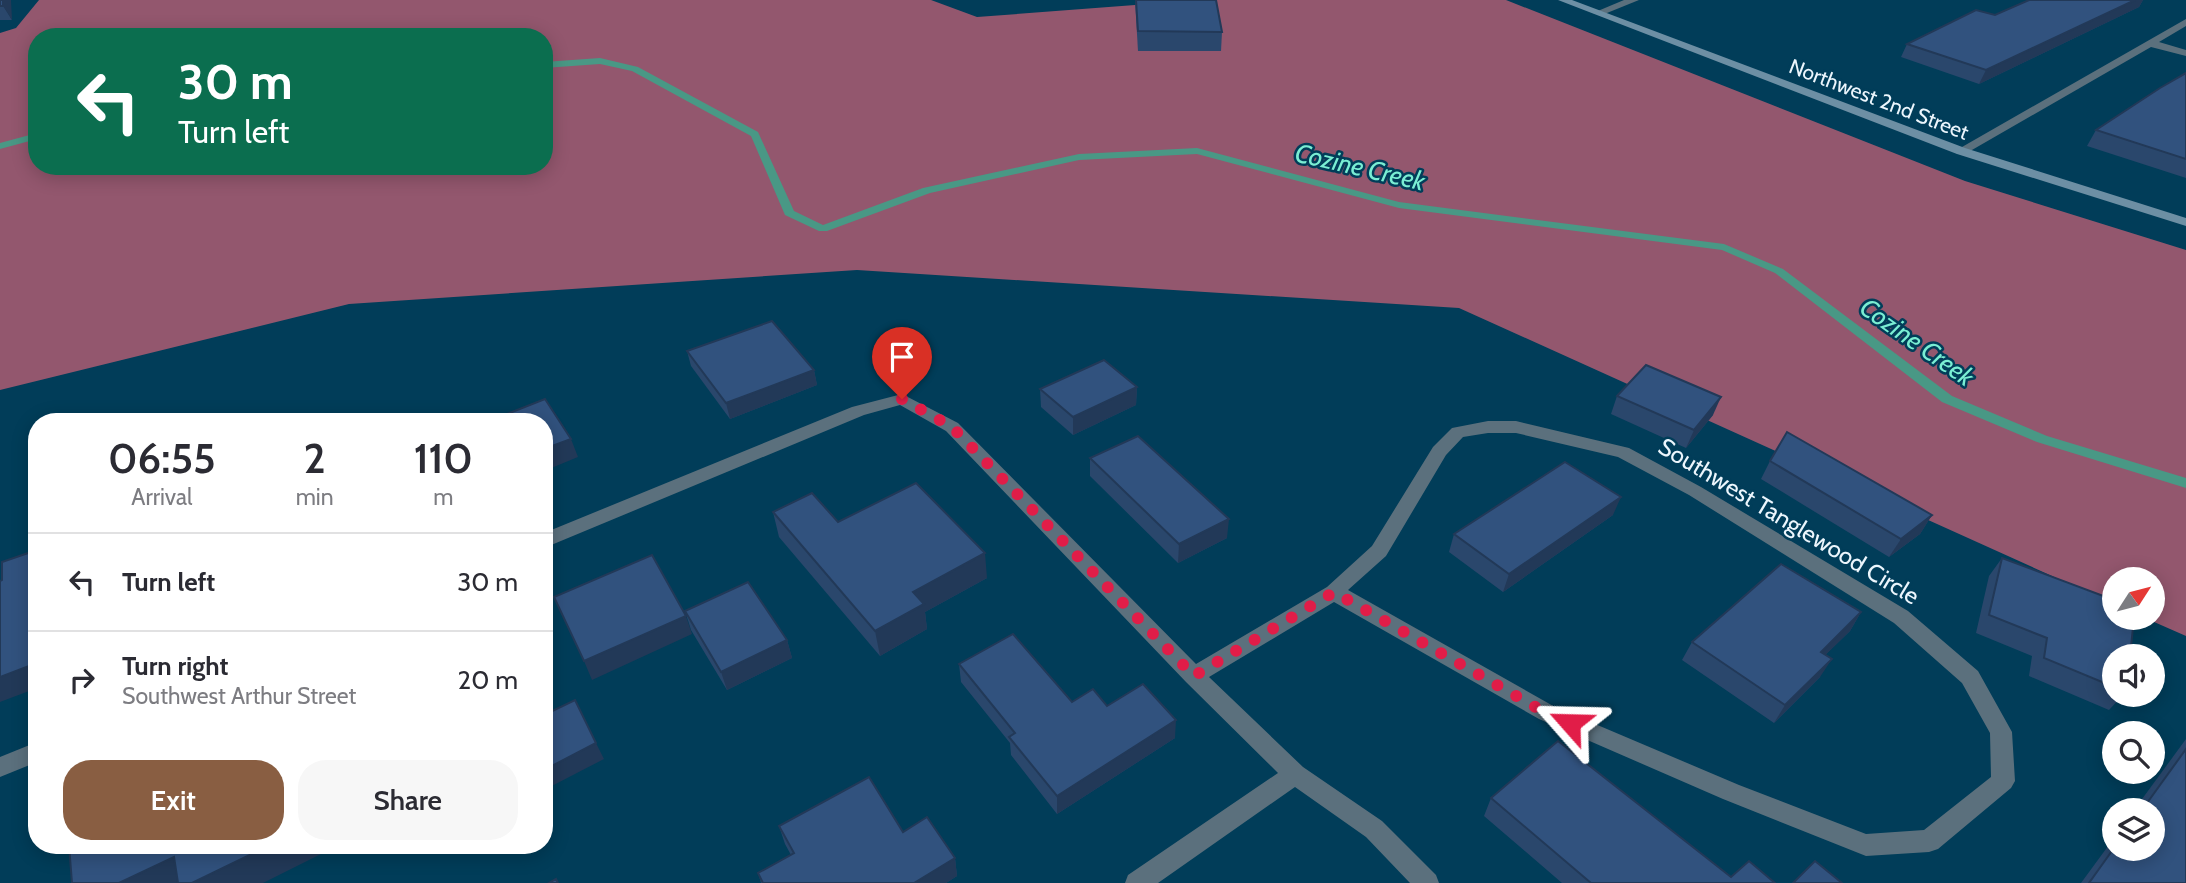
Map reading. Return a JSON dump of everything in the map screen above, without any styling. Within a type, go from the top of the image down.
[{"type":"main road","name":"Northwest 2nd Street","points":[[1563,0],[1961,151],[2186,222]]},
{"type":"street","points":[[1598,13],[1634,0]]},
{"type":"street","points":[[1961,151],[2186,22]]},
{"type":"street","points":[[2150,43],[2186,53]]},
{"type":"street","points":[[553,537],[858,411],[902,399],[952,427],[1194,676],[1295,774],[1374,829],[1427,883]]},
{"type":"street","name":"Southwest Tanglewood Circle","points":[[1194,676],[1334,592],[1379,551],[1439,451],[1458,432],[1488,427],[1516,427],[1623,452],[1695,491],[1901,617],[1970,677],[2001,732],[2003,781],[1929,841],[1866,845],[1731,792],[1546,713],[1334,592]]},
{"type":"street","points":[[0,767],[28,756]]},
{"type":"street","points":[[1137,883],[1295,774]]},
{"type":"shaded area","points":[[39,0],[931,0],[977,17],[1201,0],[1506,0],[1965,181],[2186,250],[2186,636],[2165,627],[2165,567],[2102,567],[2102,599],[1459,308],[857,270],[349,304],[0,390],[0,33],[16,28]]},
{"type":"building","points":[[1136,0],[1216,0],[1222,32],[1138,31]]},
{"type":"building","points":[[2029,0],[2135,0],[1986,70],[1907,44],[1976,10],[1995,15]]},
{"type":"building","points":[[2186,73],[2186,159],[2096,130],[2160,88]]},
{"type":"building","points":[[772,321],[814,370],[726,403],[687,351]]},
{"type":"building","points":[[1104,360],[1137,387],[1073,417],[1040,389]]},
{"type":"building","points":[[1646,365],[1721,397],[1694,430],[1617,396]]},
{"type":"building","points":[[545,399],[571,439],[553,446],[553,413],[510,413]]},
{"type":"building","points":[[1787,432],[1932,515],[1901,539],[1770,461]]},
{"type":"building","points":[[1138,436],[1229,519],[1179,544],[1090,458]]},
{"type":"building","points":[[1565,462],[1621,497],[1509,574],[1454,534]]},
{"type":"building","points":[[916,483],[985,553],[913,592],[924,604],[875,631],[773,512],[812,493],[838,522]]},
{"type":"building","points":[[28,553],[28,666],[0,677],[0,581],[2,562]]},
{"type":"building","points":[[652,555],[686,616],[584,661],[554,597]]},
{"type":"building","points":[[2002,558],[2102,596],[2102,630],[2133,630],[2131,644],[2102,644],[2102,682],[2044,658],[2047,638],[1989,615]]},
{"type":"building","points":[[1781,564],[1861,612],[1821,652],[1832,659],[1785,705],[1692,642]]},
{"type":"building","points":[[748,582],[787,640],[721,672],[685,611]]},
{"type":"building","points":[[1013,634],[1072,702],[1093,689],[1107,706],[1143,684],[1176,720],[1057,796],[1009,737],[1015,733],[959,664]]},
{"type":"building","points":[[575,700],[596,743],[553,765],[553,711]]},
{"type":"building","points":[[1558,741],[1731,877],[1749,861],[1775,883],[1591,883],[1491,798]]},
{"type":"building","points":[[2186,749],[2186,883],[2089,883],[2105,861],[2165,861],[2165,798],[2151,798],[2161,784],[2165,784],[2165,778]]},
{"type":"building","points":[[869,777],[903,832],[927,817],[955,858],[914,883],[763,883],[758,873],[794,853],[779,826]]},
{"type":"building","points":[[70,854],[252,854],[192,883],[178,883],[174,857],[119,883],[72,883]]},
{"type":"building","points":[[1815,861],[1842,883],[1793,883]]},
{"type":"waterway","name":"Cozine Creek","points":[[553,64],[600,61],[635,69],[755,134],[789,213],[823,229],[927,190],[1079,157],[1197,151],[1399,205],[1724,247],[1779,271],[1947,399],[2042,439],[2186,483]]},
{"type":"waterway","name":"Cozine Creek","points":[[0,146],[28,138]]},
{"type":"route","points":[[902,399],[952,427],[1194,676],[1334,592],[1546,713],[1570,723]]}]
